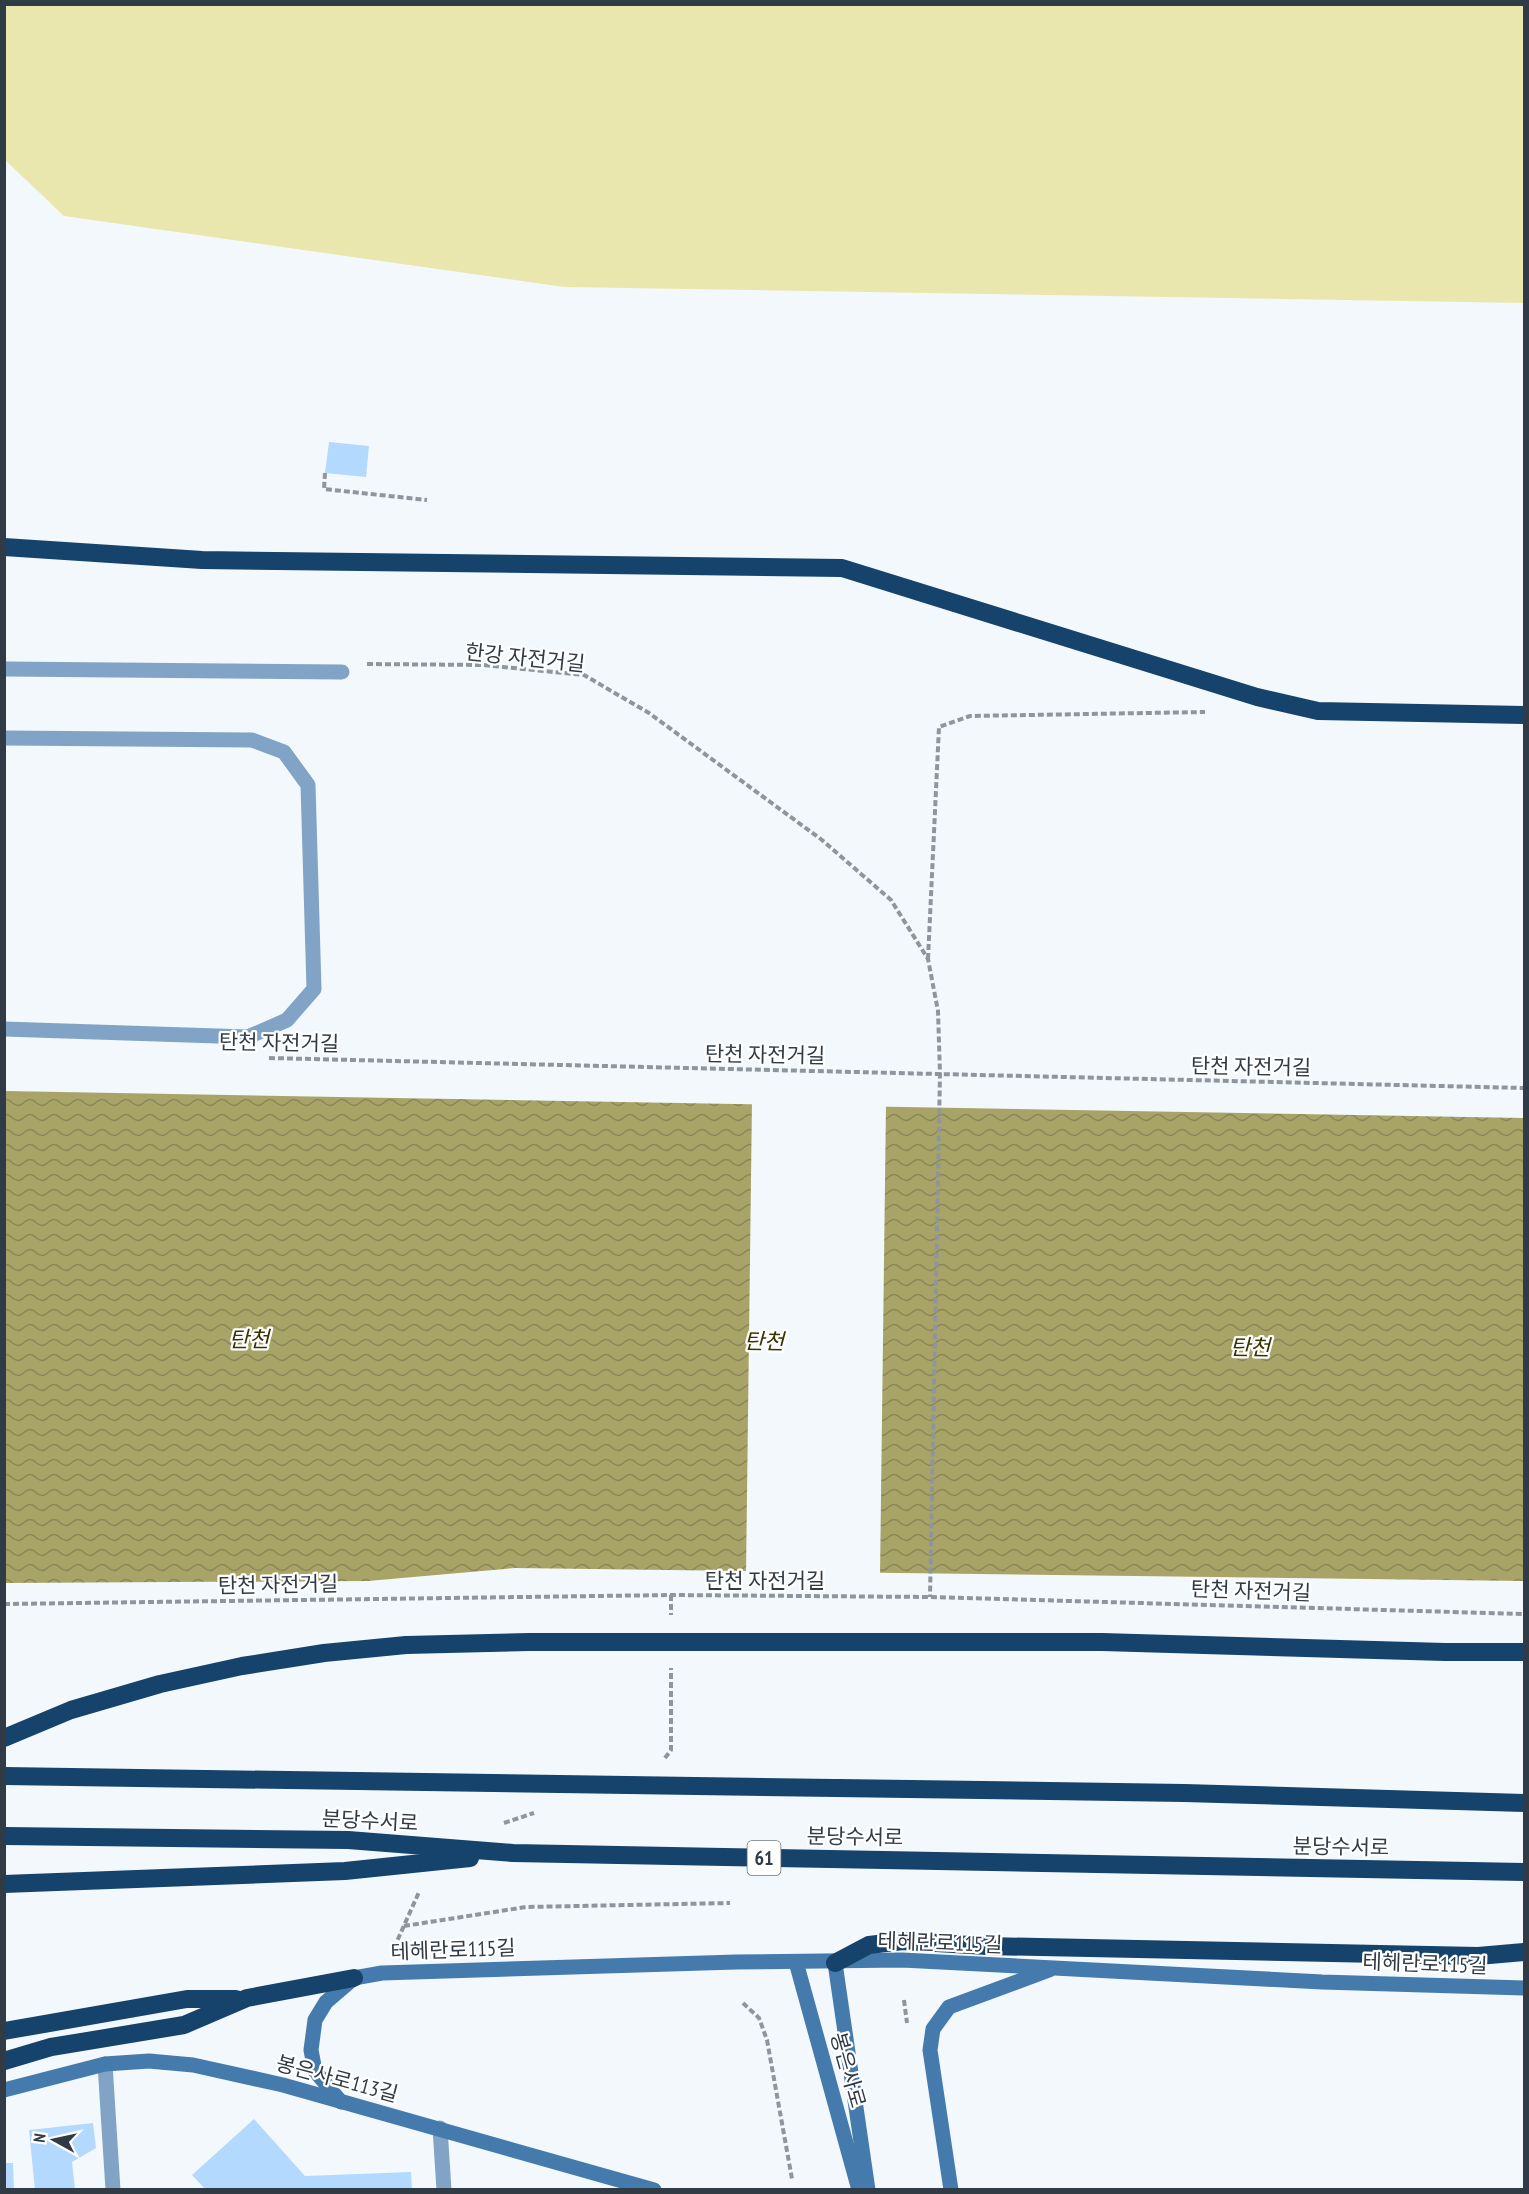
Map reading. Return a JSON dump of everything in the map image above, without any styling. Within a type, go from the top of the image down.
[{"type":"highway","points":[[4,547],[202,560],[842,568],[1257,697],[1318,711],[1524,715]]},
{"type":"highway","points":[[4,1738],[71,1710],[160,1684],[242,1666],[324,1653],[406,1645],[553,1642],[1102,1642],[1445,1652],[1524,1652]]},
{"type":"highway","name":"분당수서로","points":[[4,1776],[1184,1793],[1524,1803]]},
{"type":"highway","name":"분당수서로","points":[[4,1836],[348,1840],[513,1853],[1524,1872]]},
{"type":"highway","points":[[4,1884],[345,1871],[513,1853]]},
{"type":"highway","points":[[835,1963],[869,1945],[903,1941],[987,1946],[1478,1956],[1524,1952]]},
{"type":"highway","points":[[4,2031],[187,1999],[247,1998],[354,1978]]},
{"type":"highway","points":[[4,2061],[51,2047],[184,2025],[247,1998]]},
{"type":"street","points":[[4,669],[342,672]]},
{"type":"street","points":[[4,738],[252,740],[284,752],[308,785],[314,988],[287,1020],[248,1037],[4,1029]]},
{"type":"street","name":"테헤란로115길","points":[[354,1978],[382,1973],[902,1960],[1322,1982],[1524,1988]]},
{"type":"street","name":"봉은사로","points":[[795,1962],[859,2190]]},
{"type":"street","name":"봉은사로","points":[[835,1963],[868,2190]]},
{"type":"street","points":[[951,2190],[932,2073],[930,2050],[933,2029],[950,2007],[1055,1968]]},
{"type":"street","points":[[342,2102],[315,2071],[311,2050],[315,2020],[326,2002],[354,1978]]},
{"type":"street","name":"봉은사로113길","points":[[4,2090],[105,2064],[149,2061],[193,2065],[283,2085],[654,2190]]},
{"type":"street","points":[[105,2064],[113,2190]]},
{"type":"street","points":[[440,2128],[444,2190]]},
{"type":"path","points":[[325,473],[324,489],[427,500]]},
{"type":"path","name":"한강 자전거길","points":[[357,664],[483,665],[584,675],[649,713],[822,840],[891,900],[928,959],[938,1011],[940,1074],[930,1597]]},
{"type":"path","points":[[928,959],[939,727],[970,716],[1210,712]]},
{"type":"path","name":"탄천 자전거길","points":[[262,1058],[1524,1088]]},
{"type":"path","name":"탄천 자전거길","points":[[4,1604],[671,1595],[930,1597],[1524,1614]]},
{"type":"path","points":[[404,1926],[526,1907],[730,1903]]},
{"type":"path","points":[[743,2003],[759,2018],[767,2040],[792,2179]]},
{"type":"shaded area","points":[[4,5],[1524,5],[1524,303],[564,287],[64,216],[5,160]]},
{"type":"water","name":"탄천","points":[[5,1091],[1524,1118],[1524,1581],[515,1568],[368,1581],[5,1583]]},
{"type":"pier","points":[[752,1101],[886,1104],[880,1576],[746,1574]]},
{"type":"building","points":[[329,442],[369,446],[366,477],[325,473]]},
{"type":"building","points":[[254,2119],[305,2176],[411,2172],[412,2190],[206,2190],[192,2175]]},
{"type":"building","points":[[93,2123],[96,2148],[72,2162],[75,2190],[35,2190],[29,2130]]},
{"type":"building","points":[[4,2163],[13,2163],[14,2190],[4,2190]]}]
